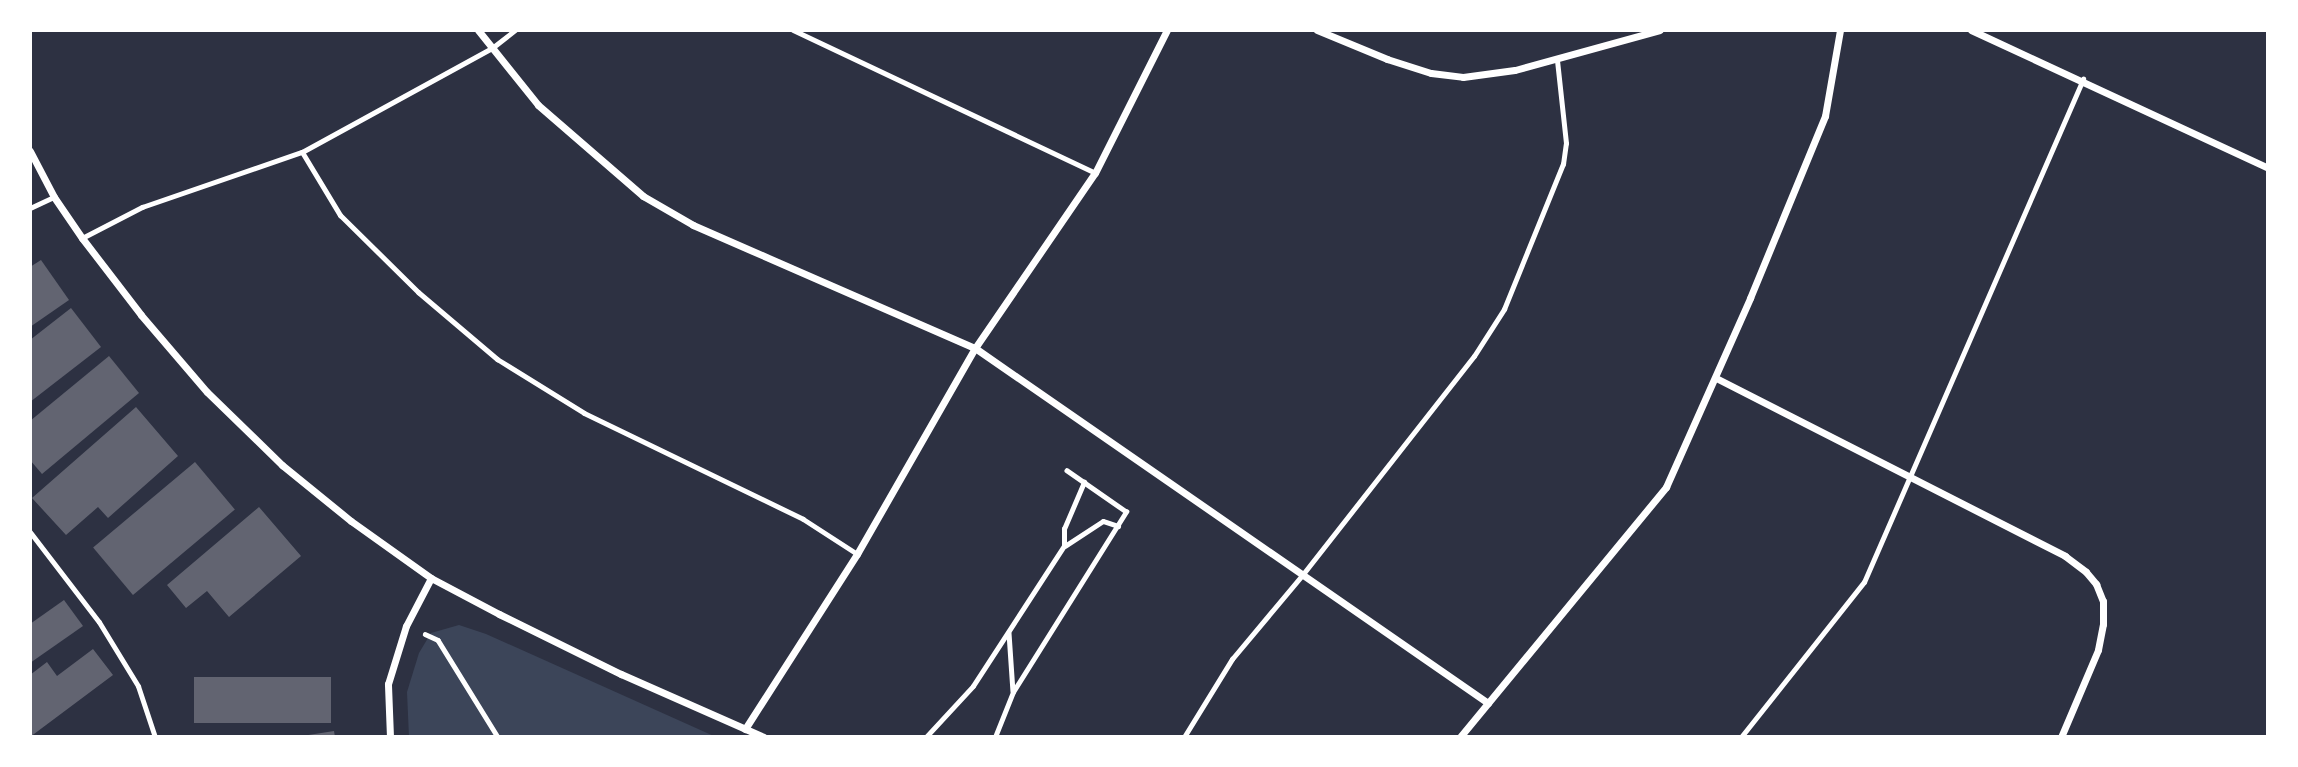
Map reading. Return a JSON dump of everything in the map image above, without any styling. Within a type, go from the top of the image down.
[{"type":"street","points":[[478,30],[538,105],[643,196],[693,225],[975,348],[1488,703]]},
{"type":"street","points":[[744,729],[857,554],[975,348],[1094,173],[1167,30]]},
{"type":"street","points":[[1317,30],[1387,59],[1431,72],[1463,77],[1515,70],[1557,60],[1660,30]]},
{"type":"street","points":[[1460,737],[1666,487],[1716,378],[1825,116],[1840,30]]},
{"type":"street","points":[[1971,30],[2083,79],[2268,169]]},
{"type":"street","points":[[30,151],[54,197],[82,238],[141,316],[207,393],[282,465],[351,521],[432,578],[609,668],[764,737]]},
{"type":"street","points":[[1716,378],[2065,556],[2096,584],[2103,601],[2104,624],[2098,650],[2062,737]]},
{"type":"street","points":[[390,737],[388,684],[406,626],[432,578]]},
{"type":"lane","points":[[82,238],[142,208],[302,152],[492,48],[515,30]]},
{"type":"lane","points":[[793,30],[1094,173]]},
{"type":"lane","points":[[1184,737],[1232,659],[1303,574],[1474,356],[1504,309],[1563,164],[1566,143],[1557,60]]},
{"type":"lane","points":[[1741,737],[1864,582],[2083,79]]},
{"type":"lane","points":[[302,152],[340,215],[418,292],[497,359],[584,413],[803,519],[857,554]]},
{"type":"lane","points":[[30,208],[54,197]]},
{"type":"lane","points":[[30,533],[99,622],[138,686],[155,737]]},
{"type":"path","points":[[995,737],[1013,692],[1126,512],[1067,471]]},
{"type":"path","points":[[1064,547],[1064,529],[1083,482]]},
{"type":"path","points":[[926,737],[973,685],[1064,547],[1104,521],[1118,526]]},
{"type":"path","points":[[406,626],[438,640],[498,737]]},
{"type":"path","points":[[1009,632],[1013,692]]},
{"type":"shaded area","points":[[459,625],[486,634],[716,737],[409,737],[407,692],[419,653],[431,633]]},
{"type":"building","points":[[41,260],[69,300],[30,327],[30,267]]},
{"type":"building","points":[[71,308],[101,347],[30,402],[30,340]]},
{"type":"building","points":[[109,356],[139,393],[42,474],[30,460],[30,421]]},
{"type":"building","points":[[136,407],[178,456],[108,518],[98,507],[66,535],[32,498]]},
{"type":"building","points":[[195,462],[235,509],[133,595],[93,547]]},
{"type":"building","points":[[259,507],[301,556],[229,617],[207,591],[186,608],[167,585]]},
{"type":"building","points":[[64,600],[83,626],[30,663],[30,624]]},
{"type":"building","points":[[93,649],[113,675],[30,737],[30,675],[47,662],[57,676]]},
{"type":"building","points":[[194,677],[331,677],[331,723],[194,723]]},
{"type":"building","points":[[334,731],[335,737],[302,737],[302,736]]}]
